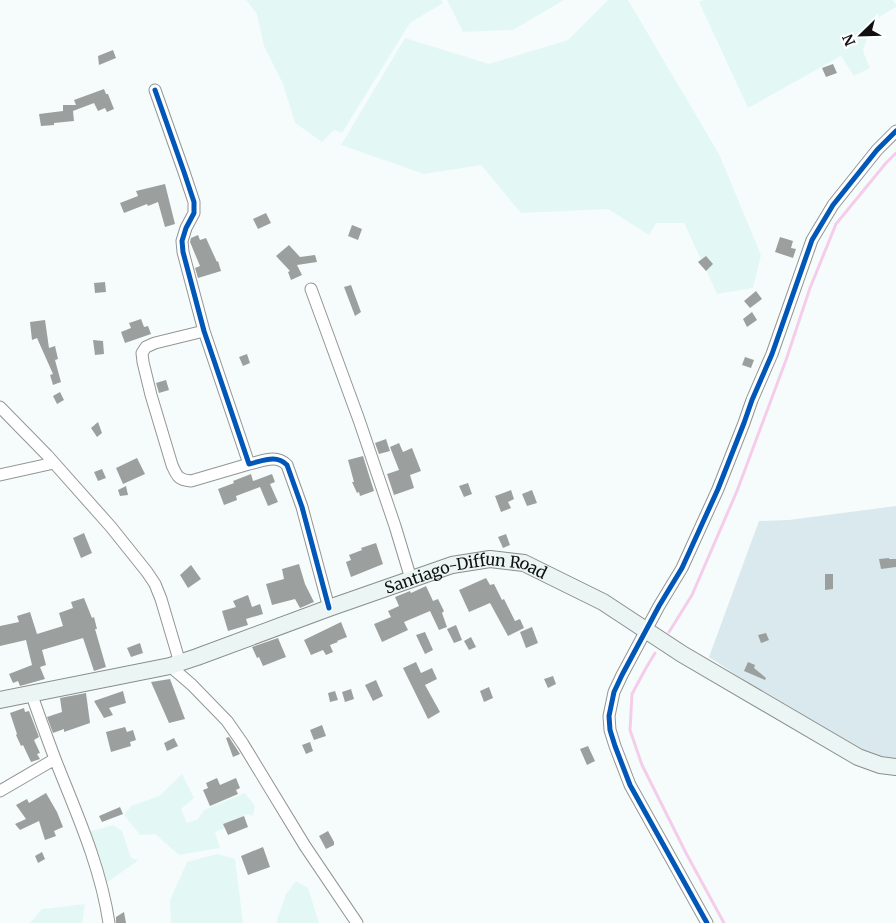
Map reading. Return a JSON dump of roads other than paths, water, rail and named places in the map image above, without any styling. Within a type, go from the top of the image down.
[{"type":"main road","name":"Santiago-Diffun Road","points":[[0,700],[175,664],[452,565],[490,559],[524,563],[603,602],[682,654],[858,757],[880,765],[896,767]]},
{"type":"street","points":[[155,90],[194,202],[194,213],[182,241],[183,252],[204,331],[249,464]]},
{"type":"street","points":[[707,923],[630,785],[610,730],[614,692],[646,630],[682,568],[718,489],[772,354],[812,240],[833,205],[877,150],[896,131]]},
{"type":"street","points":[[311,289],[359,420],[411,579]]},
{"type":"street","points":[[204,331],[155,343],[146,347],[142,353],[151,395],[172,464],[177,475],[183,480],[191,481],[274,458],[282,460],[287,465],[302,507],[329,608]]},
{"type":"street","points":[[0,406],[111,526],[148,572],[161,599],[175,664],[227,721],[243,744],[304,846],[357,923]]},
{"type":"street","points":[[0,475],[54,463]]},
{"type":"street","points":[[31,693],[91,848],[106,902],[109,923]]},
{"type":"street","points":[[0,791],[55,759]]},
{"type":"waterway","points":[[669,632],[692,595],[737,491],[786,360],[810,288],[836,224],[896,153]]},
{"type":"waterway","points":[[655,653],[632,694],[630,730],[642,765],[724,923]]}]
